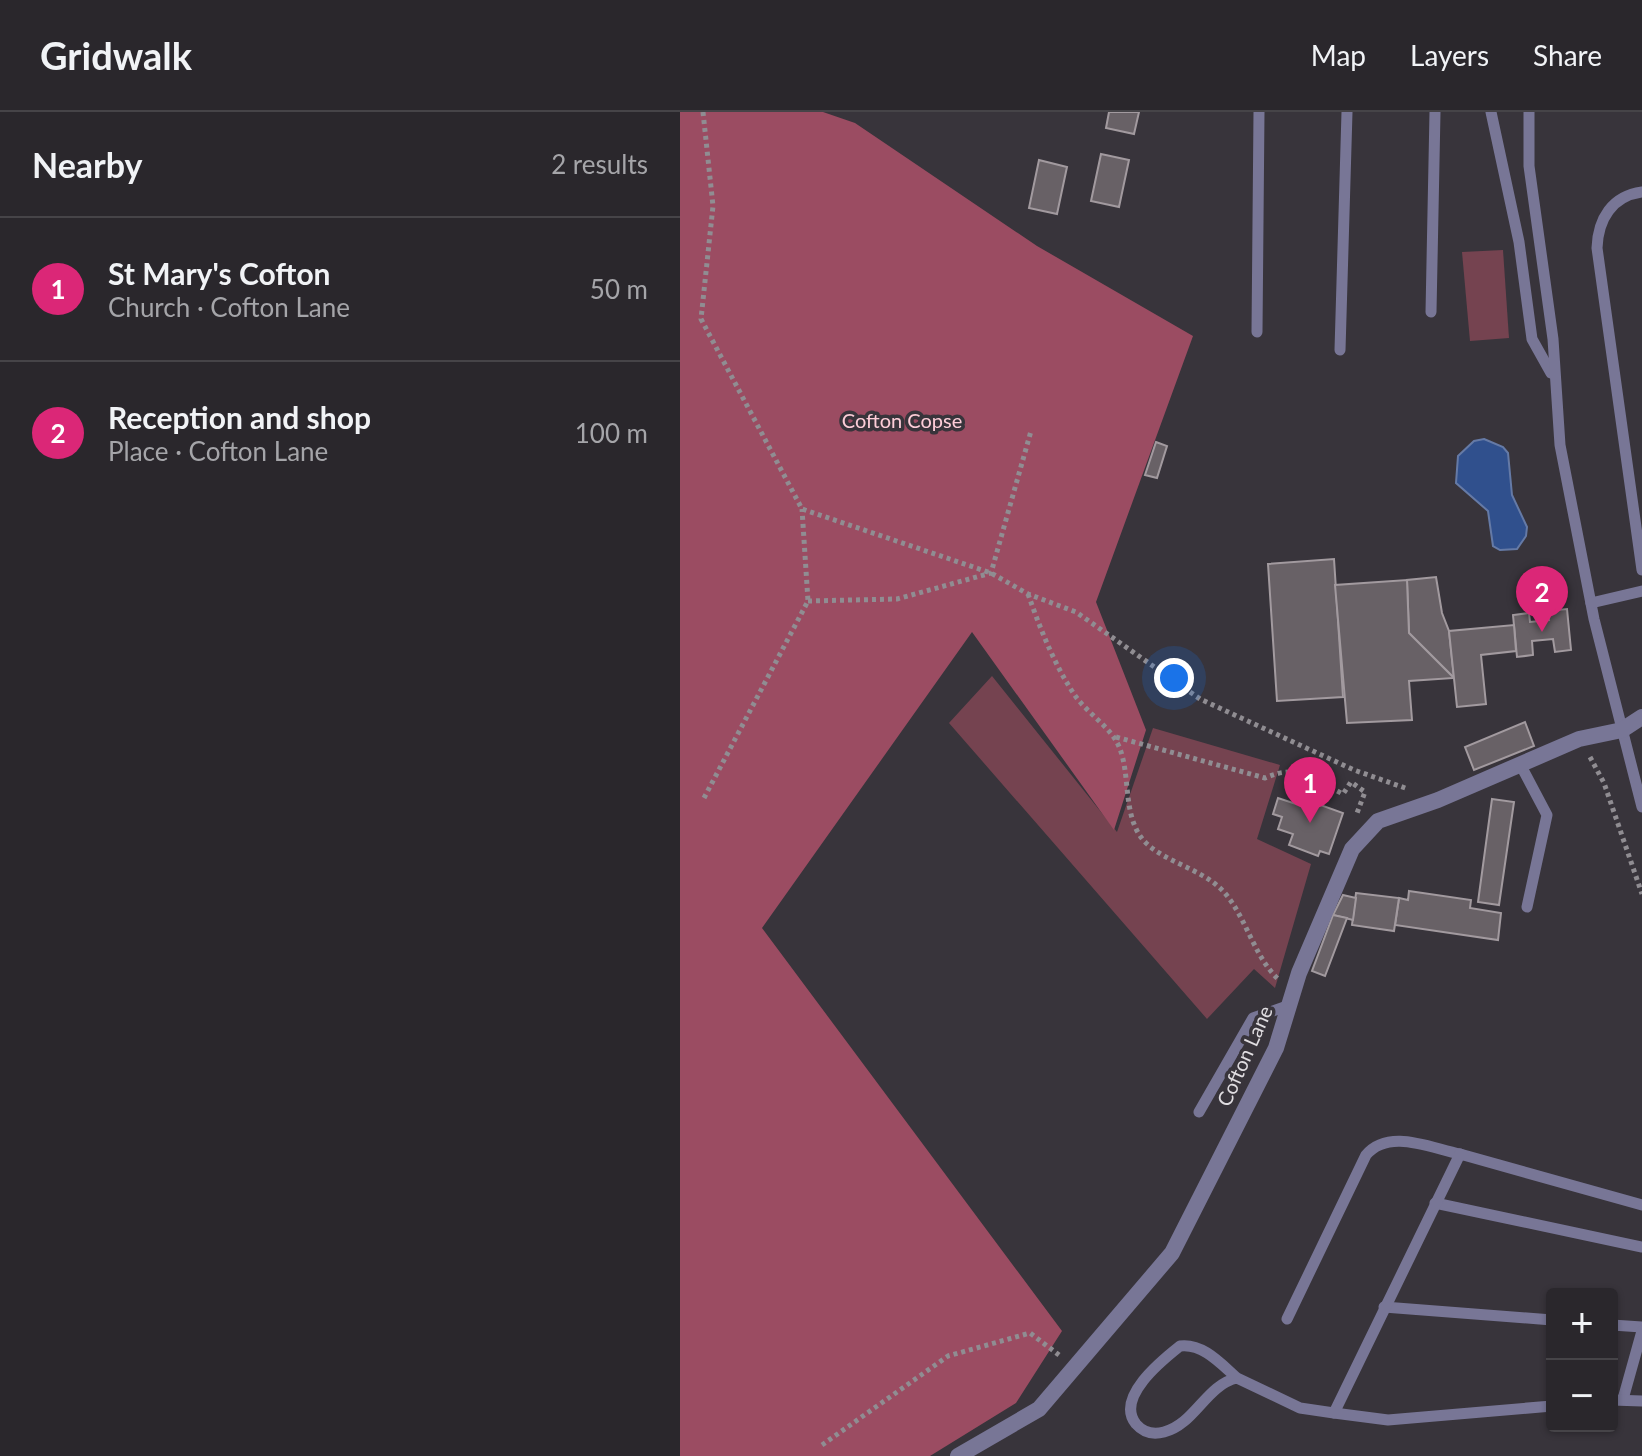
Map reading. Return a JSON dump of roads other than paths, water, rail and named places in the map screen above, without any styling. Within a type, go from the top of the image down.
[{"type":"street","name":"Cofton Lane","points":[[958,1456],[1039,1409],[1172,1253],[1276,1048],[1291,1000],[1352,849],[1378,821],[1438,800],[1579,739],[1622,730],[1642,717]]},
{"type":"lane","points":[[1257,332],[1259,112]]},
{"type":"lane","points":[[1340,350],[1347,112]]},
{"type":"lane","points":[[1431,312],[1435,112]]},
{"type":"lane","points":[[1491,112],[1519,242],[1532,339],[1553,377]]},
{"type":"lane","points":[[1529,112],[1529,166],[1553,339],[1553,377],[1563,460],[1591,603],[1642,807]]},
{"type":"lane","points":[[1642,192],[1622,198],[1610,207],[1602,221],[1597,248],[1642,570]]},
{"type":"lane","points":[[1591,603],[1642,591]]},
{"type":"lane","points":[[1520,764],[1547,815],[1527,907]]},
{"type":"lane","points":[[1199,1112],[1253,1018],[1291,1000]]},
{"type":"lane","points":[[1287,1319],[1366,1155],[1375,1144],[1391,1139],[1460,1154],[1642,1205]]},
{"type":"lane","points":[[1334,1413],[1460,1154]]},
{"type":"lane","points":[[1435,1203],[1642,1247]]},
{"type":"lane","points":[[1384,1307],[1546,1320]]},
{"type":"lane","points":[[1618,1326],[1642,1329],[1618,1400],[1642,1401]]},
{"type":"lane","points":[[1237,1378],[1214,1389],[1183,1422],[1166,1432],[1151,1433],[1139,1427],[1131,1416],[1133,1395],[1180,1346],[1189,1345],[1208,1353],[1237,1378],[1300,1408],[1388,1420],[1546,1407]]},
{"type":"water","points":[[1484,439],[1503,447],[1508,453],[1512,495],[1527,527],[1526,536],[1517,549],[1500,550],[1493,546],[1488,511],[1456,483],[1458,456],[1474,441]]},
{"type":"place","name":"Reception and shop","points":[[1542,632]]},
{"type":"place","name":"St Mary's Cofton","points":[[1310,823]]},
{"type":"park label","name":"Cofton Copse","points":[[902,421]]}]
